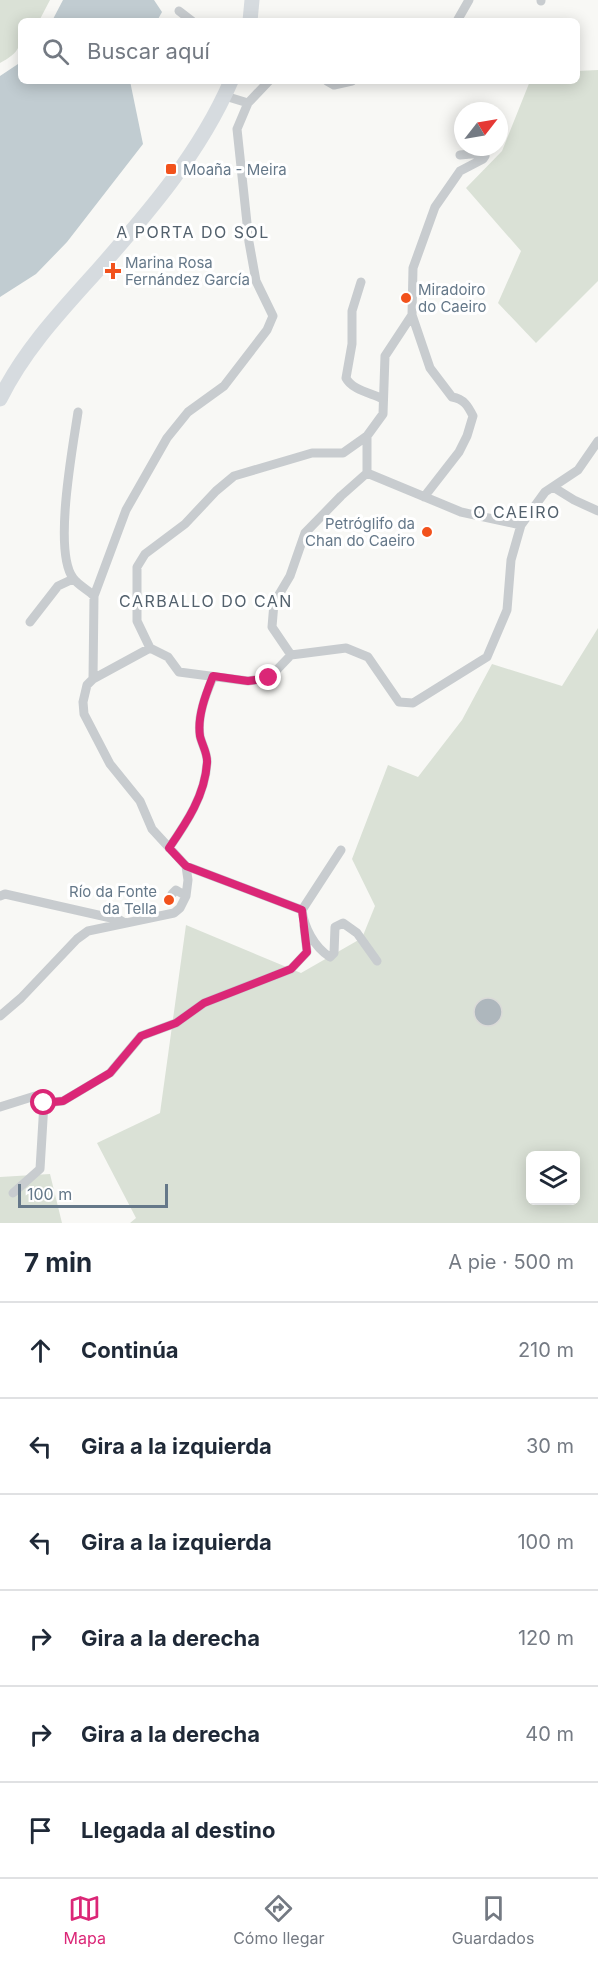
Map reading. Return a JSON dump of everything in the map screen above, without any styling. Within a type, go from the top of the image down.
[{"type":"main road","points":[[250,18],[252,0]]},
{"type":"main road","points":[[0,399],[31,348],[179,171],[225,96],[230,84]]},
{"type":"street","points":[[459,18],[469,0]]},
{"type":"street","points":[[179,11],[188,18]]},
{"type":"street","points":[[93,679],[94,596],[126,510],[167,438],[188,412],[224,386],[267,330],[273,316],[256,281],[249,242],[237,129],[248,103],[263,84]]},
{"type":"street","points":[[225,96],[248,103]]},
{"type":"street","points":[[424,497],[459,452],[473,416],[460,399],[452,397],[430,368],[412,315],[413,268],[435,207],[460,171],[485,156]]},
{"type":"street","points":[[362,282],[352,311],[352,344],[346,378],[356,388],[383,399]]},
{"type":"street","points":[[412,315],[385,356],[383,414],[367,436],[343,453],[312,453],[234,476],[220,486],[185,524],[145,554],[137,567],[137,621],[150,648],[168,657],[179,672],[248,681],[269,678],[291,656],[346,648],[369,657],[399,702],[413,703],[487,657],[507,610],[511,560],[521,525],[545,492],[578,470],[598,441]]},
{"type":"street","points":[[78,412],[64,528],[65,555],[73,579],[94,596]]},
{"type":"street","points":[[291,656],[272,627],[274,603],[290,576],[304,533],[367,473],[367,436]]},
{"type":"street","points":[[367,473],[461,512],[521,525]]},
{"type":"street","points":[[553,487],[598,511]]},
{"type":"street","points":[[30,622],[58,586],[73,579]]},
{"type":"street","points":[[150,648],[93,679],[87,685],[83,702],[84,714],[110,764],[140,801],[152,829],[186,866],[302,910]]},
{"type":"street","points":[[169,848],[189,818],[202,790],[207,761],[200,734],[204,702],[213,676]]},
{"type":"street","points":[[0,1107],[35,1096],[44,1103],[63,1101],[110,1073],[141,1036],[176,1023],[204,1003],[291,969],[307,952],[302,910],[340,850]]},
{"type":"street","points":[[0,1016],[21,998],[77,939],[88,931],[174,913],[180,908],[186,896],[188,880],[186,866]]},
{"type":"street","points":[[172,894],[176,890],[186,896]]},
{"type":"street","points":[[0,896],[5,894],[125,923]]},
{"type":"street","points":[[304,926],[324,953],[330,957],[334,953],[335,927],[343,922],[357,933],[377,961]]},
{"type":"street","points":[[14,1193],[40,1169],[44,1103]]},
{"type":"shaded area","points":[[0,0],[50,0],[41,18],[18,18],[18,48],[13,55],[0,63]]},
{"type":"shaded area","points":[[63,0],[154,0],[162,12],[159,18],[54,18]]},
{"type":"shaded area","points":[[18,64],[18,84],[131,84],[143,144],[67,242],[36,274],[0,297],[0,76]]},
{"type":"shaded area","points":[[598,70],[598,281],[536,343],[498,303],[521,251],[466,188],[497,156],[508,156],[508,136],[529,84],[580,84],[580,71]]},
{"type":"shaded area","points":[[598,628],[598,1223],[130,1223],[136,1218],[97,1143],[160,1113],[186,925],[301,973],[362,938],[375,906],[352,859],[388,765],[418,777],[462,720],[492,664],[562,686]]},
{"type":"shaded area","points":[[50,1174],[62,1223],[0,1223],[0,1177]]},
{"type":"building","points":[[488,998],[498,1002],[502,1012],[498,1022],[488,1026],[478,1022],[474,1012],[478,1002]]},
{"type":"place","name":"Moaña - Meira","points":[[171,169]]},
{"type":"place","name":"Marina Rosa Fernández García","points":[[113,271]]},
{"type":"place","name":"Miradoiro do Caeiro","points":[[406,298]]},
{"type":"place","name":"Petróglifo da Chan do Caeiro","points":[[427,532]]},
{"type":"place","name":"Río da Fonte da Tella","points":[[169,900]]},
{"type":"district","name":"A PORTA DO SOL","points":[[193,232]]},
{"type":"district","name":"O CAEIRO","points":[[517,512]]},
{"type":"district","name":"CARBALLO DO CAN","points":[[206,601]]},
{"type":"route","points":[[44,1103],[63,1101],[110,1073],[141,1036],[176,1023],[204,1003],[291,969],[307,952],[302,910],[186,866],[169,848],[189,818],[202,790],[207,761],[200,734],[204,702],[213,676],[248,681],[269,678]]}]
